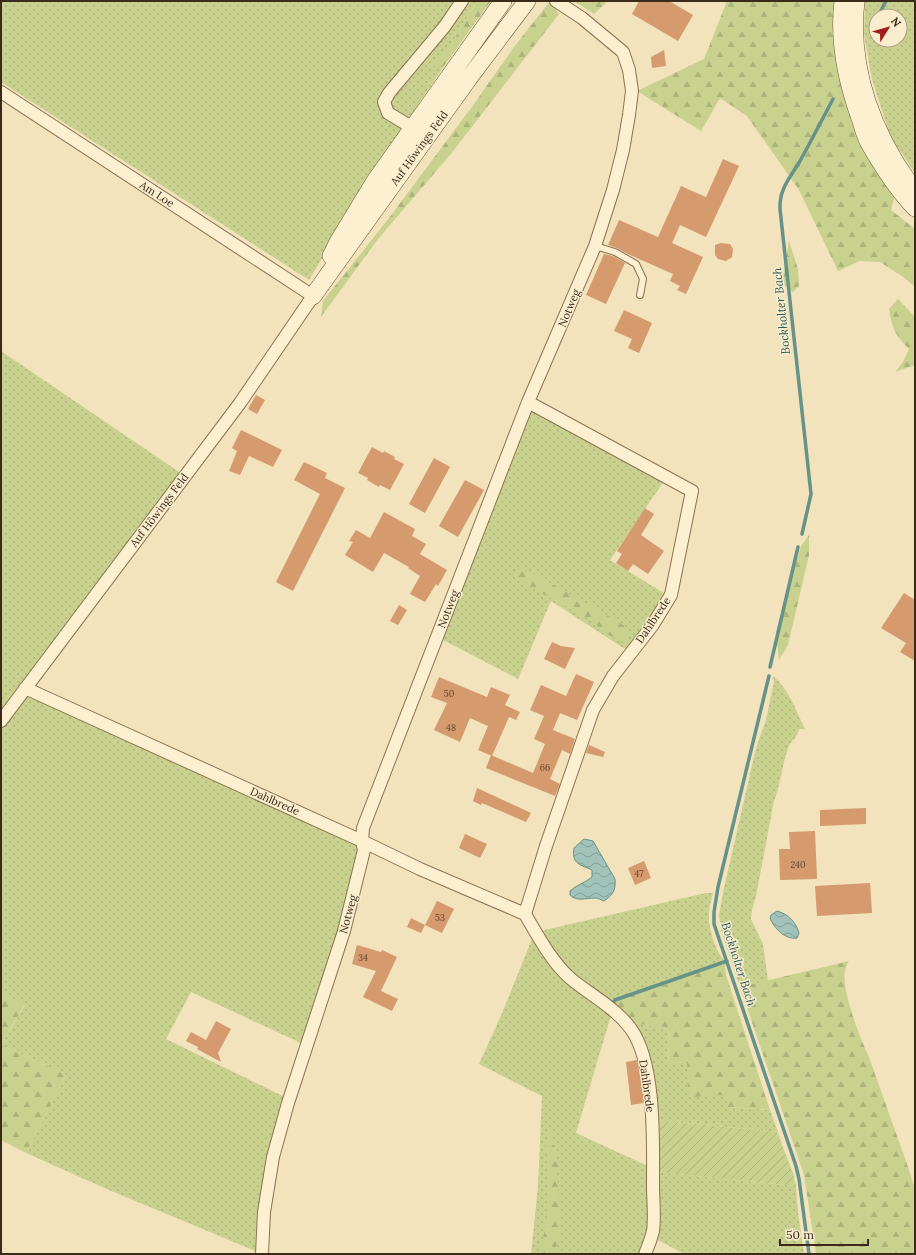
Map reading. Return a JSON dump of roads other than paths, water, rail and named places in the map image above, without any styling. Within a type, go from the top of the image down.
[{"type":"main road","name":"Auf Höwings Feld","points":[[313,296],[338,242],[375,181],[503,1]]},
{"type":"main road","points":[[842,1],[846,72],[868,142],[890,176],[915,208]]},
{"type":"main road","points":[[856,1],[854,15],[856,46],[862,86],[876,125],[898,167],[915,191]]},
{"type":"main road","name":"Auf Höwings Feld","points":[[313,296],[524,5]]},
{"type":"street","points":[[427,137],[388,113],[384,102],[389,93],[446,26],[462,1]]},
{"type":"street","name":"Notweg","points":[[262,1254],[264,1212],[273,1157],[288,1103],[344,931],[364,850],[362,841],[363,828],[528,402],[596,246],[613,190],[628,122],[632,91],[629,70],[623,52],[582,18],[556,1]]},
{"type":"street","name":"Am Loe","points":[[1,92],[313,296]]},
{"type":"street","name":"Auf Höwings Feld","points":[[1,721],[240,403],[313,296]]},
{"type":"street","name":"Dahlbrede","points":[[525,914],[546,846],[593,710],[613,676],[652,626],[671,595],[692,491],[528,402]]},
{"type":"street","name":"Dahlbrede","points":[[26,688],[362,841],[420,869],[525,914],[557,964],[569,977],[619,1015],[631,1029],[642,1052],[646,1064],[651,1110],[653,1173],[653,1230],[645,1254]]},
{"type":"lane","points":[[596,246],[615,252],[636,264],[644,279],[640,295]]},
{"type":"water","points":[[584,839],[593,841],[615,879],[613,892],[610,897],[604,901],[595,898],[578,899],[570,895],[570,891],[572,889],[592,877],[592,870],[575,861],[573,853],[574,848]]},
{"type":"water","points":[[777,911],[785,914],[794,922],[799,933],[797,938],[784,935],[774,926],[770,918],[771,915]]},
{"type":"waterway","name":"Bockholter Bach","points":[[882,8],[886,1]]},
{"type":"waterway","name":"Bockholter Bach","points":[[802,534],[811,494],[780,202],[781,195],[786,184],[833,99]]},
{"type":"waterway","name":"Bockholter Bach","points":[[770,667],[798,547]]},
{"type":"waterway","name":"Bockholter Bach","points":[[769,676],[718,887],[714,912],[714,924],[796,1166],[809,1254]]},
{"type":"waterway","points":[[613,1003],[615,1000],[727,961]]}]
